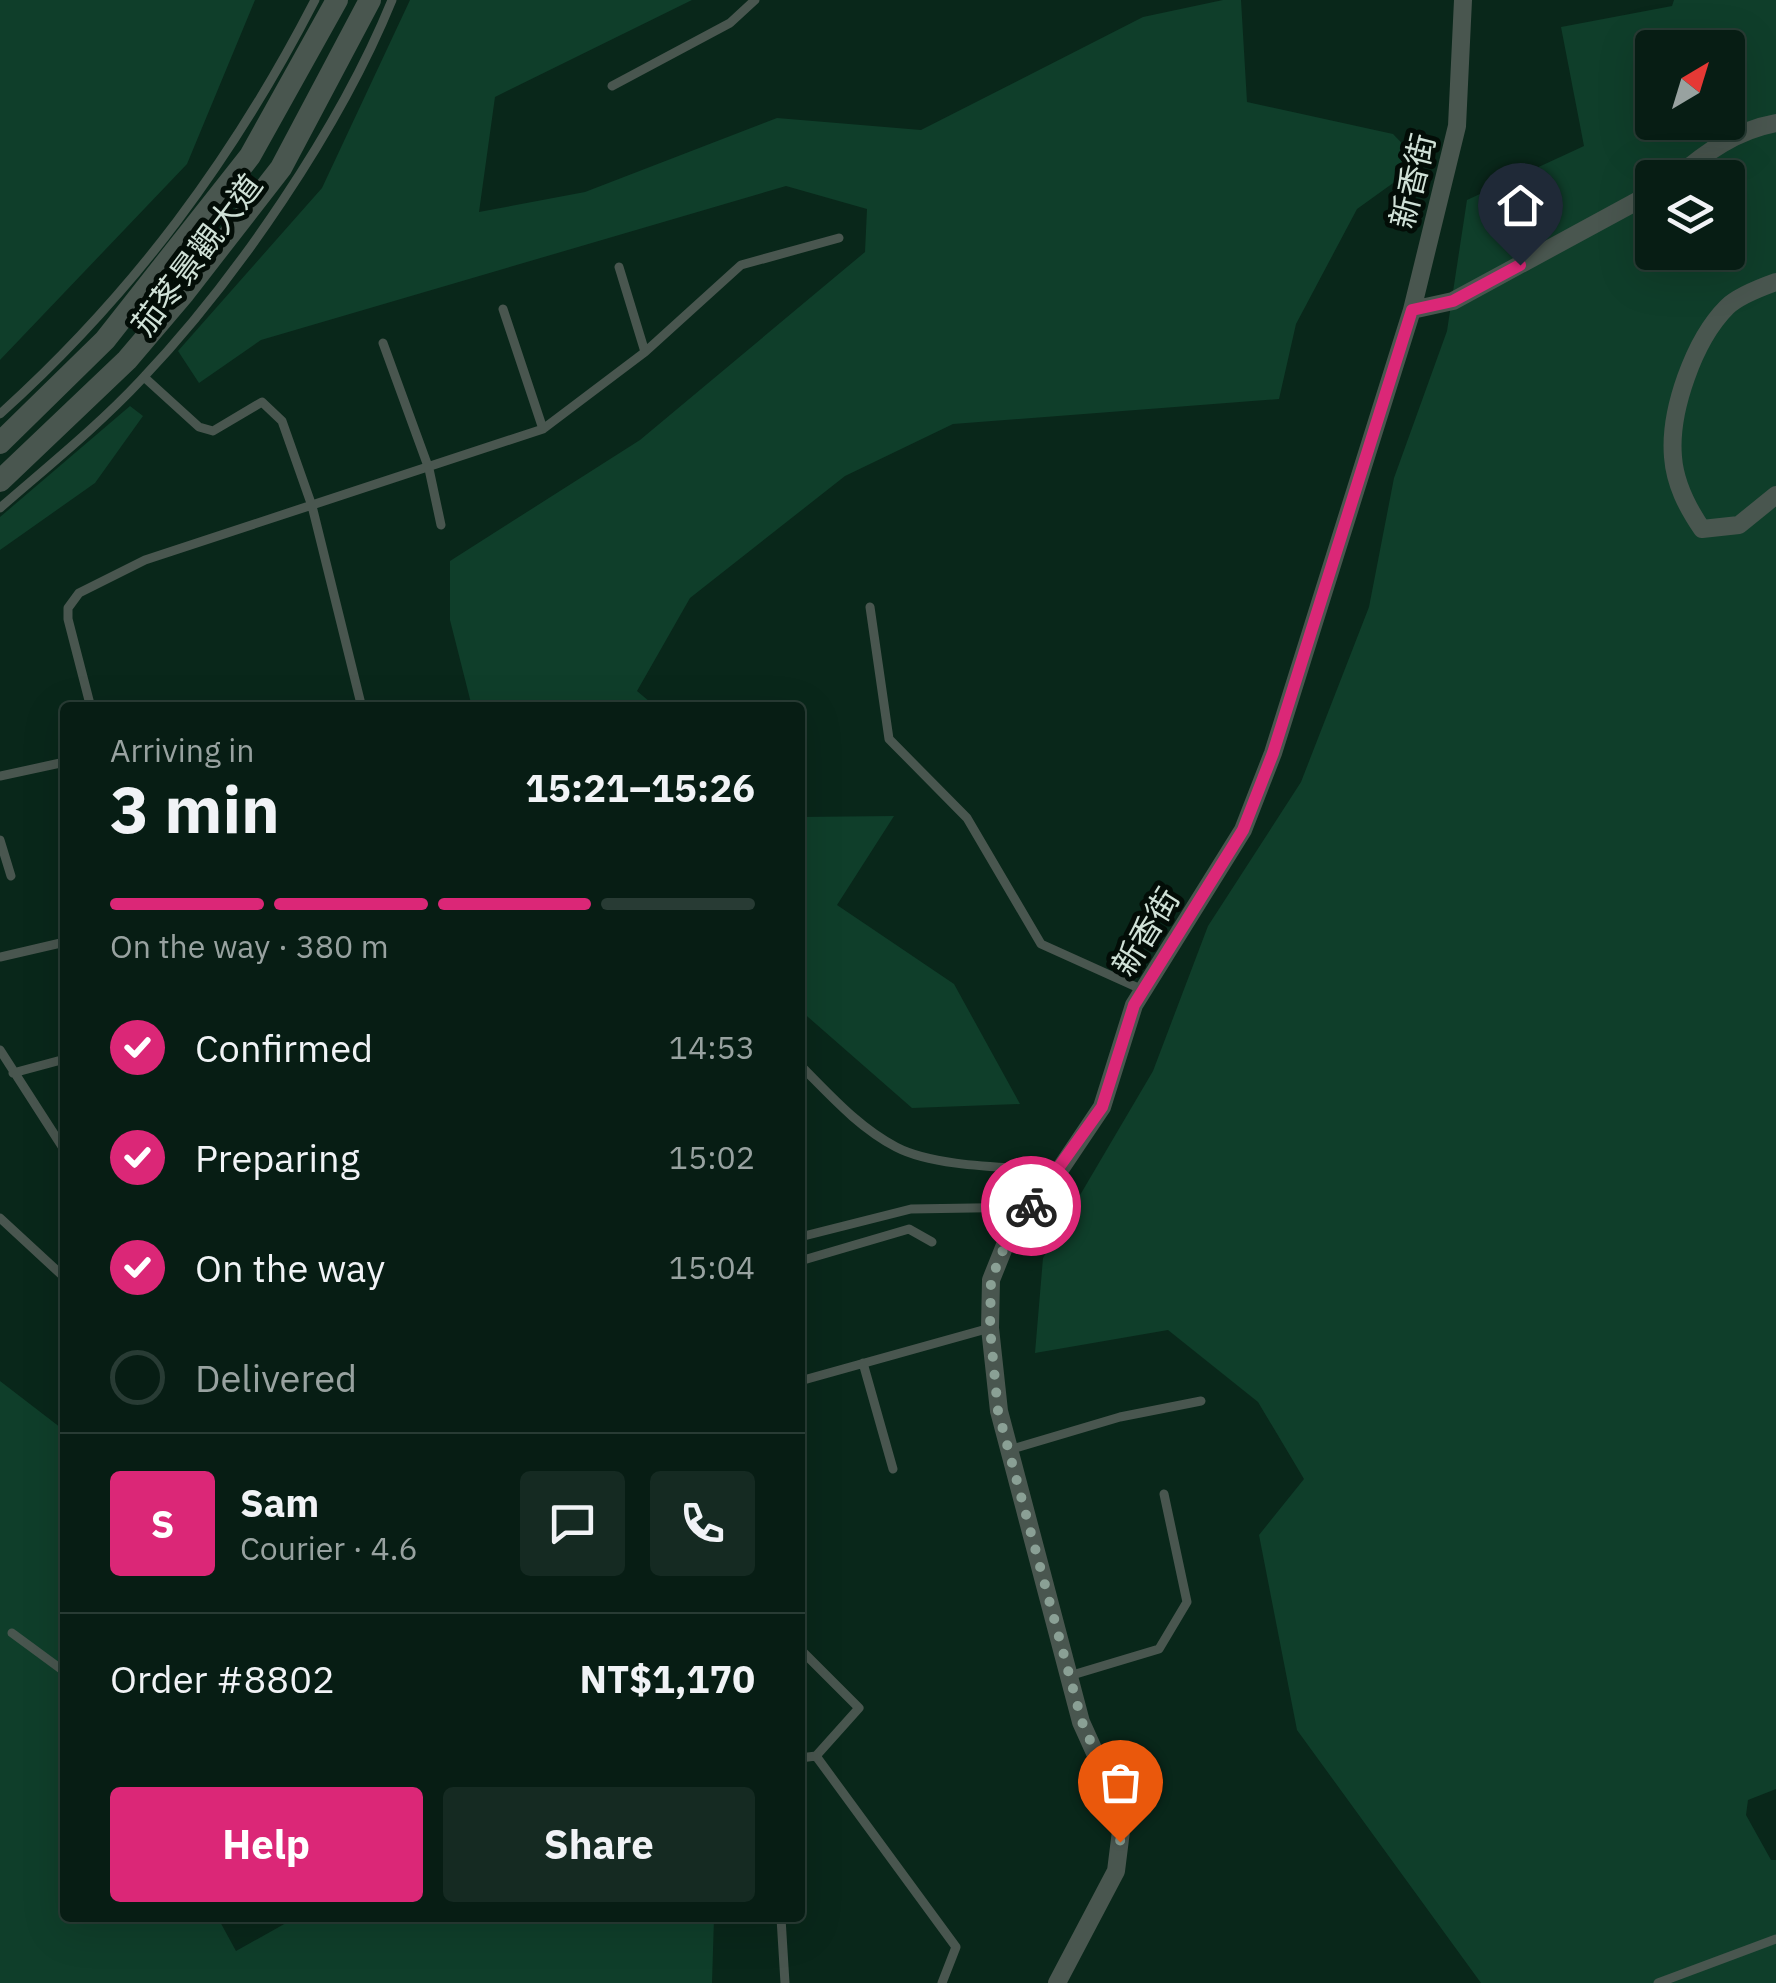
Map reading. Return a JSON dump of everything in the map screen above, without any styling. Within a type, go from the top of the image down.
[{"type":"street","name":"茄苳景觀大道","points":[[0,443],[104,340],[250,156],[337,0]]},
{"type":"street","name":"茄苳景觀大道","points":[[0,480],[127,360],[282,168],[370,0]]},
{"type":"street","name":"新香街","points":[[1057,1983],[1116,1870],[1123,1815],[1082,1722],[998,1411],[990,1328],[991,1280],[1011,1230],[1059,1171],[1102,1107],[1134,1005],[1243,830],[1273,753],[1412,310],[1457,126],[1463,0]]},
{"type":"street","points":[[1697,160],[1754,127],[1776,123]]},
{"type":"street","points":[[1412,310],[1453,301],[1635,202]]},
{"type":"street","points":[[1776,282],[1728,305],[1698,351],[1674,413],[1672,459],[1684,502],[1702,529],[1740,525],[1776,496]]},
{"type":"lane","name":"茄苳景觀大道","points":[[0,414],[92,326],[162,244],[230,150],[315,0]]},
{"type":"lane","name":"茄苳景觀大道","points":[[0,508],[144,377],[244,254],[347,95],[392,0]]},
{"type":"lane","points":[[612,86],[730,23],[755,0]]},
{"type":"lane","points":[[89,702],[68,619],[68,608],[79,593],[146,560],[542,429],[645,352],[741,265],[839,238]]},
{"type":"lane","points":[[619,267],[645,352]]},
{"type":"lane","points":[[502,309],[542,429]]},
{"type":"lane","points":[[383,343],[429,469],[441,525]]},
{"type":"lane","points":[[144,377],[200,428],[214,432],[262,402],[282,421],[312,506],[361,702]]},
{"type":"lane","points":[[870,606],[889,738],[967,818],[1041,944],[1145,992]]},
{"type":"lane","points":[[0,776],[60,763]]},
{"type":"lane","points":[[0,840],[11,876]]},
{"type":"lane","points":[[0,957],[60,943]]},
{"type":"lane","points":[[0,1050],[60,1144]]},
{"type":"lane","points":[[13,1073],[60,1060]]},
{"type":"lane","points":[[805,1071],[848,1115],[898,1148],[954,1163],[1059,1171]]},
{"type":"lane","points":[[805,1237],[911,1209],[1030,1207]]},
{"type":"lane","points":[[0,1218],[60,1273]]},
{"type":"lane","points":[[805,1259],[909,1229],[932,1242]]},
{"type":"lane","points":[[805,1379],[990,1328]]},
{"type":"lane","points":[[863,1363],[893,1469]]},
{"type":"lane","points":[[1009,1450],[1120,1417],[1201,1401]]},
{"type":"lane","points":[[1069,1676],[1160,1649],[1187,1602],[1164,1494]]},
{"type":"lane","points":[[12,1633],[60,1668]]},
{"type":"lane","points":[[805,1654],[859,1708],[816,1756],[805,1757]]},
{"type":"lane","points":[[816,1756],[956,1947],[942,1983]]},
{"type":"lane","points":[[781,1922],[785,1983]]},
{"type":"lane","points":[[1658,1983],[1776,1939]]},
{"type":"green space","points":[[0,0],[255,0],[187,164],[0,360]]},
{"type":"green space","points":[[410,0],[692,0],[495,97],[479,212],[585,192],[777,118],[921,130],[1143,17],[1223,0],[1241,0],[1247,102],[1393,134],[1421,163],[1357,209],[1296,324],[1279,399],[953,424],[845,476],[690,598],[637,691],[650,702],[471,702],[450,620],[450,561],[640,440],[865,252],[867,209],[786,186],[261,340],[199,383],[178,351],[322,188]]},
{"type":"green space","points":[[1674,0],[1776,0],[1776,1789],[1748,1800],[1746,1815],[1771,1860],[1776,1860],[1776,1983],[1481,1983],[1297,1730],[1259,1535],[1304,1479],[1258,1402],[1168,1330],[1035,1353],[1043,1258],[1153,1071],[1208,926],[1301,782],[1369,607],[1394,478],[1447,331],[1467,200],[1584,146],[1561,27],[1672,6]]},
{"type":"green space","points":[[130,406],[143,416],[95,483],[0,550],[0,517]]},
{"type":"green space","points":[[894,816],[837,905],[954,984],[1020,1104],[912,1108],[805,1014],[805,817]]},
{"type":"green space","points":[[0,1381],[60,1427],[60,1922],[220,1922],[236,1951],[288,1922],[714,1922],[712,1983],[0,1983]]},
{"type":"way so far","points":[[1031,1206],[1011,1230],[991,1280],[990,1328],[998,1411],[1082,1722],[1123,1815],[1120,1842]]},
{"type":"route","points":[[1031,1206],[1102,1107],[1134,1005],[1243,830],[1273,753],[1412,310],[1453,301],[1520,265]]}]
